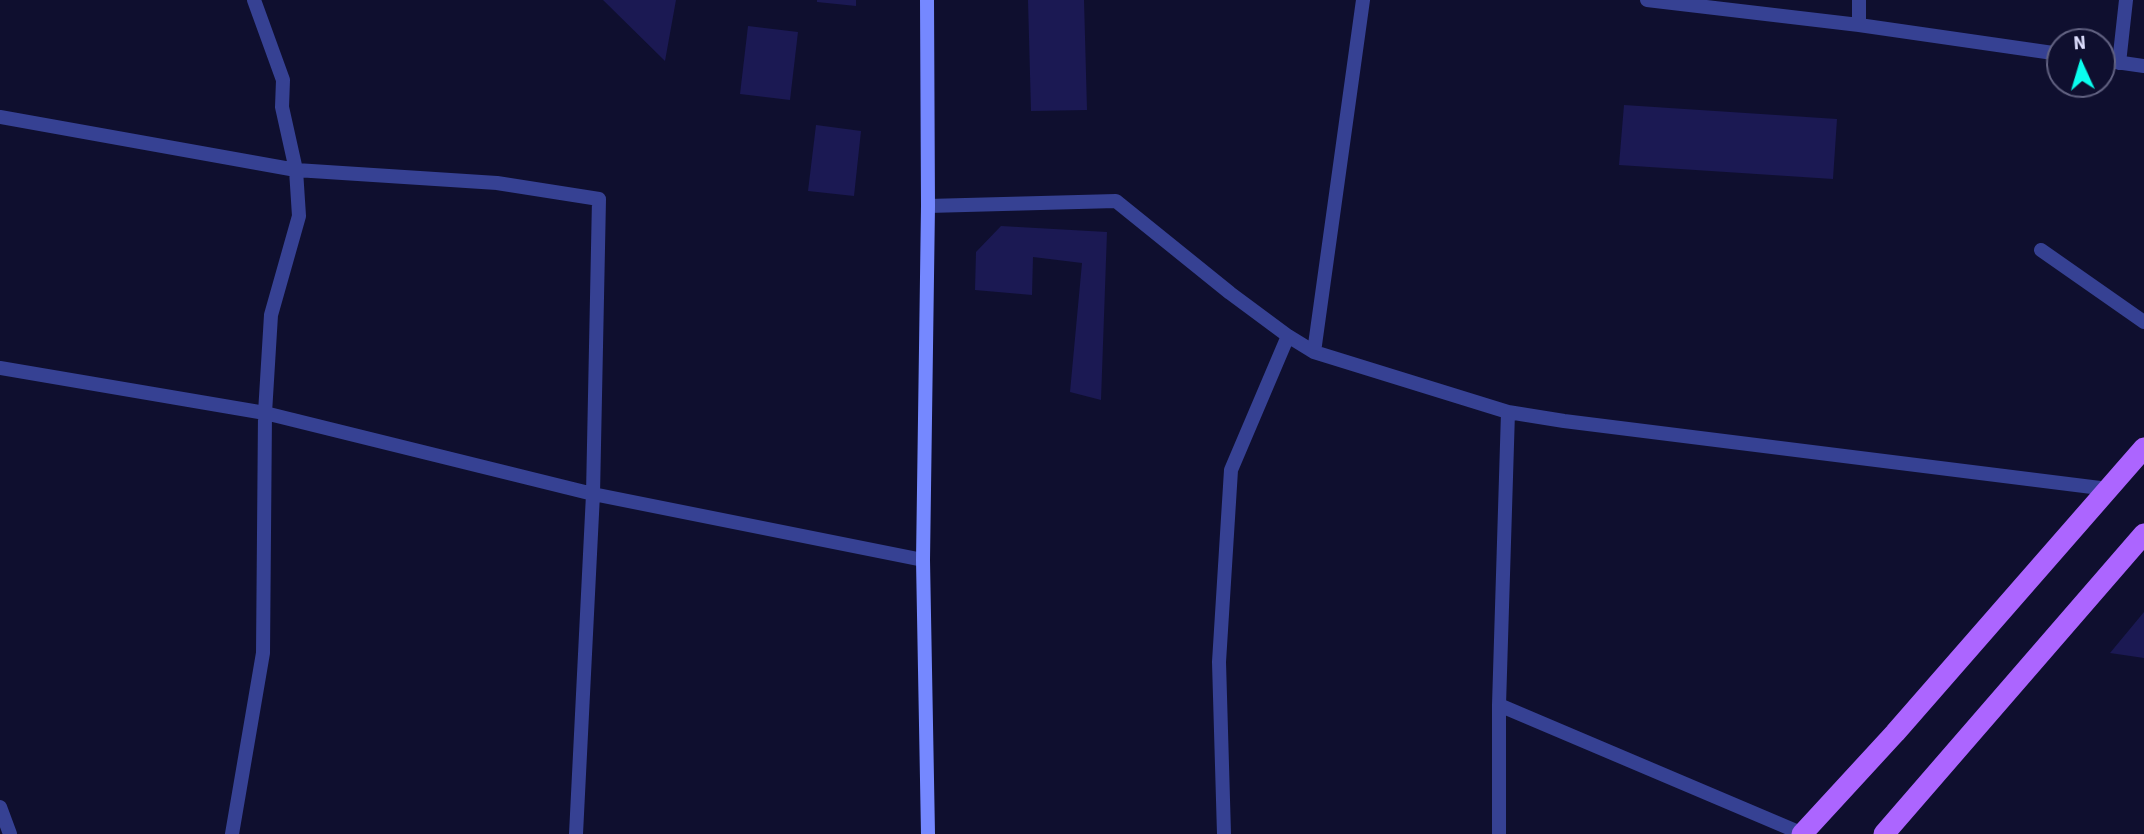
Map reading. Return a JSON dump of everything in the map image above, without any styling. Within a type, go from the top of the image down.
[{"type":"main road","points":[[1803,834],[2144,448]]},
{"type":"main road","points":[[1884,834],[2144,534]]},
{"type":"street","points":[[232,834],[264,653],[265,413],[271,314],[299,216],[296,170],[282,107],[282,80],[254,0]]},
{"type":"street","points":[[927,0],[928,206],[923,560],[928,834]]},
{"type":"street","points":[[1314,352],[1363,0]]},
{"type":"street","points":[[1647,0],[1859,25],[2046,52]]},
{"type":"street","points":[[1859,0],[1859,25]]},
{"type":"street","points":[[2119,63],[2126,0]]},
{"type":"street","points":[[2116,62],[2144,66]]},
{"type":"street","points":[[0,117],[296,170],[497,183],[599,199],[593,494],[576,834]]},
{"type":"street","points":[[928,206],[1116,201],[1230,293],[1314,352],[1508,412],[1591,425],[2108,489]]},
{"type":"street","points":[[2041,250],[2144,322]]},
{"type":"street","points":[[1224,834],[1219,662],[1231,470],[1288,336]]},
{"type":"street","points":[[0,368],[265,413],[593,494],[923,560]]},
{"type":"street","points":[[1499,834],[1499,705],[1508,412]]},
{"type":"street","points":[[1499,705],[1803,834]]},
{"type":"street","points":[[0,807],[10,834]]},
{"type":"building","points":[[603,0],[676,0],[665,61]]},
{"type":"building","points":[[856,0],[856,6],[817,2]]},
{"type":"building","points":[[1028,0],[1084,0],[1087,110],[1031,111]]},
{"type":"building","points":[[748,26],[798,32],[790,100],[740,94]]},
{"type":"building","points":[[1624,105],[1837,119],[1833,179],[1619,165]]},
{"type":"building","points":[[816,125],[861,131],[854,196],[808,191]]},
{"type":"building","points":[[1001,226],[1107,232],[1101,400],[1070,392],[1082,263],[1033,257],[1032,295],[975,290],[976,252]]},
{"type":"building","points":[[2144,612],[2144,658],[2110,653]]}]
